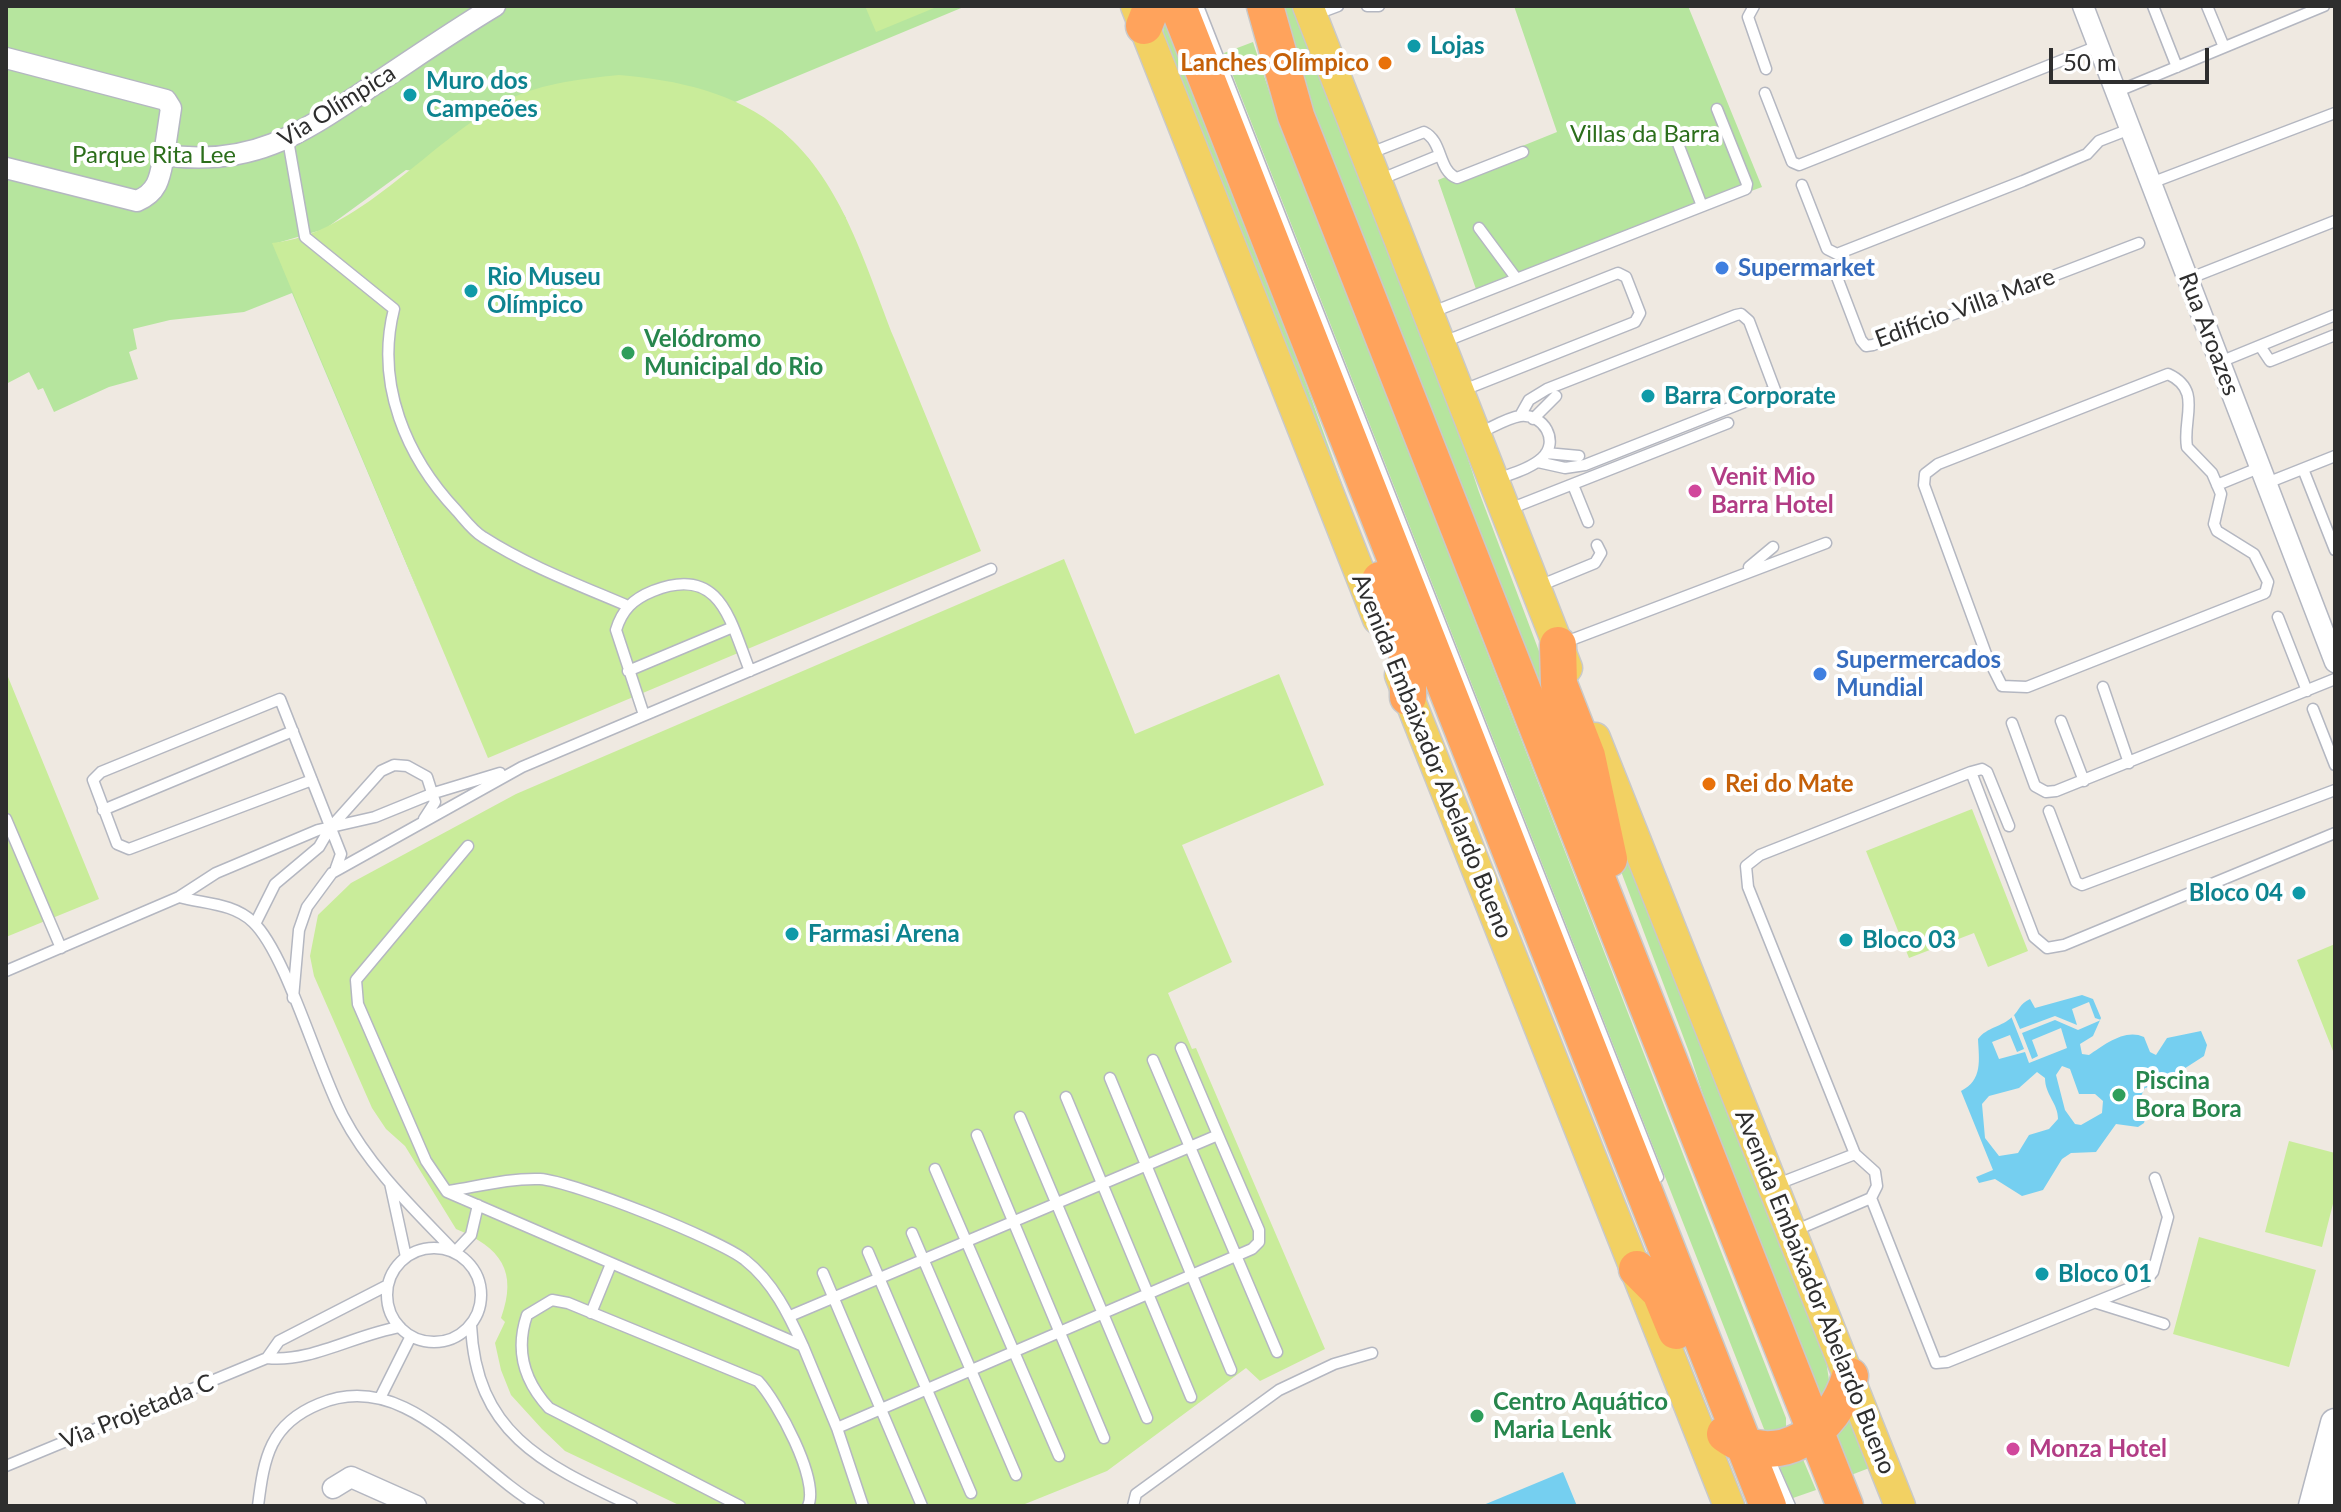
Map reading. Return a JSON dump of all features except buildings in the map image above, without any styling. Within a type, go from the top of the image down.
[{"type":"highway","name":"Avenida Embaixador Abelardo Bueno","points":[[1178,6],[1565,983],[1755,1443],[1768,1506]]},
{"type":"highway","name":"Avenida Embaixador Abelardo Bueno","points":[[1265,6],[1296,116],[1691,1115],[1805,1439],[1845,1506]]},
{"type":"highway","points":[[1284,278],[1296,340],[1354,491],[1378,576],[1408,656],[1408,697]]},
{"type":"highway","points":[[1558,645],[1559,684],[1587,756],[1612,869],[1671,1026],[1691,1115]]},
{"type":"highway","points":[[1637,1269],[1664,1300],[1708,1411],[1724,1433],[1780,1449],[1805,1439],[1844,1399],[1850,1376]]},
{"type":"main road","name":"Avenida Embaixador Abelardo Bueno","points":[[1319,9],[1371,168],[1900,1506]]},
{"type":"main road","name":"Avenida Embaixador Abelardo Bueno","points":[[1144,13],[1408,697],[1729,1506]]},
{"type":"main road","points":[[2313,1506],[2335,1423]]},
{"type":"street","name":"Via Olímpica","points":[[164,155],[212,159],[255,151],[288,140],[495,6]]},
{"type":"street","name":"Rua Aroazes","points":[[2083,6],[2335,662]]},
{"type":"street","points":[[6,58],[166,100],[171,108],[158,186],[149,196],[137,201],[6,168]]},
{"type":"street","points":[[333,1488],[351,1477],[416,1506]]},
{"type":"lane","points":[[1198,6],[1665,1195]]},
{"type":"lane","points":[[1367,6],[1379,6]]},
{"type":"lane","points":[[1754,6],[1748,17],[1766,69]]},
{"type":"lane","points":[[2153,6],[2177,67]]},
{"type":"lane","points":[[2207,6],[2224,47]]},
{"type":"lane","points":[[2116,92],[2324,6]]},
{"type":"lane","points":[[1765,93],[1792,162],[1799,165],[2098,46]]},
{"type":"lane","points":[[1271,75],[1506,683]]},
{"type":"lane","points":[[1428,314],[1748,187],[1717,109]]},
{"type":"lane","points":[[2151,183],[2335,113]]},
{"type":"lane","points":[[1672,128],[1702,206]]},
{"type":"lane","points":[[1802,185],[1827,249],[1837,254],[2087,154],[2099,141],[2130,129]]},
{"type":"lane","points":[[1371,168],[1424,132],[1433,137],[1448,173],[1457,178],[1523,152]]},
{"type":"lane","points":[[288,140],[305,237],[394,309],[390,323],[391,387],[403,435],[429,482],[480,536],[541,569],[628,606]]},
{"type":"lane","points":[[1371,168],[1440,155]]},
{"type":"lane","points":[[2188,279],[2335,221]]},
{"type":"lane","points":[[1479,228],[1516,278]]},
{"type":"lane","name":"Edifício Villa Mare","points":[[1835,272],[1866,346],[2139,243]]},
{"type":"lane","points":[[1440,344],[1618,273],[1626,277],[1640,313],[1635,322],[1459,392]]},
{"type":"lane","points":[[1520,416],[1529,400],[1547,389],[1736,315],[1741,314],[1749,321],[1775,390],[1585,465],[1565,468],[1542,458]]},
{"type":"lane","points":[[2220,362],[2335,315]]},
{"type":"lane","points":[[2260,346],[2270,361],[2335,335]]},
{"type":"lane","points":[[2168,374],[2182,382],[2188,393],[2191,406],[2187,447],[2212,473],[2217,485],[2221,500],[2214,524],[2217,531],[2254,554],[2268,582],[2265,593],[2027,687],[2002,686],[1986,654],[1924,485],[1928,469],[2168,374]]},
{"type":"lane","points":[[1533,419],[1556,396]]},
{"type":"lane","points":[[1475,435],[1520,416],[1542,422],[1549,433],[1542,458]]},
{"type":"lane","points":[[1506,511],[1728,423]]},
{"type":"lane","points":[[1494,480],[1542,458],[1579,456]]},
{"type":"lane","points":[[2217,485],[2303,469],[2335,456]]},
{"type":"lane","points":[[2303,469],[2335,550]]},
{"type":"lane","points":[[1573,485],[1588,522]]},
{"type":"lane","points":[[1558,645],[1826,543]]},
{"type":"lane","points":[[1535,588],[1595,563],[1601,553],[1597,545]]},
{"type":"lane","points":[[1738,575],[1773,547]]},
{"type":"lane","points":[[332,873],[522,767],[991,569]]},
{"type":"lane","points":[[644,715],[616,630],[628,606],[674,583],[704,586],[717,597],[750,671]]},
{"type":"lane","points":[[2278,617],[2307,691]]},
{"type":"lane","points":[[628,671],[733,627]]},
{"type":"lane","points":[[2012,723],[2040,791],[2056,791],[2335,679]]},
{"type":"lane","points":[[2103,687],[2129,763]]},
{"type":"lane","points":[[293,998],[299,930],[307,907],[341,859],[312,780],[280,699],[101,772],[93,785],[117,844],[137,849],[312,780]]},
{"type":"lane","points":[[2313,709],[2335,765]]},
{"type":"lane","points":[[2061,721],[2084,781]]},
{"type":"lane","points":[[103,810],[293,731]]},
{"type":"lane","points":[[255,924],[275,884],[319,847],[330,828],[381,771],[394,765],[417,770],[427,777],[435,802],[422,821]]},
{"type":"lane","points":[[6,971],[179,897],[216,873],[330,828],[375,817],[434,793],[522,767]]},
{"type":"lane","points":[[1792,1232],[1871,1198],[1877,1186],[1875,1172],[1855,1154],[1748,887],[1746,866],[1760,855],[1982,769],[1989,775],[2009,826]]},
{"type":"lane","points":[[1971,772],[2034,937],[2047,948],[2064,945],[2335,833]]},
{"type":"lane","points":[[2049,811],[2076,882],[2082,885],[2335,790]]},
{"type":"lane","points":[[6,819],[61,948]]},
{"type":"lane","points":[[468,846],[356,980],[355,992],[426,1161],[447,1192],[803,1346]]},
{"type":"lane","points":[[179,897],[227,906],[255,924],[293,998],[344,1119],[389,1181],[468,1262],[477,1277],[479,1310],[471,1325],[450,1340],[423,1341],[411,1336],[400,1327],[389,1307],[388,1285],[395,1269],[406,1257],[421,1249],[438,1248],[455,1252]]},
{"type":"lane","points":[[837,1428],[1238,1255],[1259,1242],[1259,1230],[1181,1048]]},
{"type":"lane","points":[[1153,1060],[1277,1352]]},
{"type":"lane","points":[[1110,1078],[1231,1370]]},
{"type":"lane","points":[[1066,1097],[1191,1397]]},
{"type":"lane","points":[[1020,1117],[1147,1418]]},
{"type":"lane","points":[[977,1135],[1104,1438]]},
{"type":"lane","points":[[790,1316],[1218,1135]]},
{"type":"lane","points":[[1773,1186],[1855,1154]]},
{"type":"lane","points":[[935,1169],[1059,1456]]},
{"type":"lane","points":[[1871,1198],[1936,1363],[2139,1286],[2153,1272],[2168,1217],[2155,1178]]},
{"type":"lane","points":[[447,1192],[512,1179],[544,1180],[581,1189],[744,1258],[778,1297],[790,1316],[837,1428],[863,1506]]},
{"type":"lane","points":[[389,1181],[406,1257]]},
{"type":"lane","points":[[455,1252],[471,1235],[478,1205]]},
{"type":"lane","points":[[912,1233],[1016,1475]]},
{"type":"lane","points":[[868,1252],[971,1493]]},
{"type":"lane","points":[[591,1313],[611,1264]]},
{"type":"lane","points":[[823,1273],[922,1506]]},
{"type":"lane","name":"Via Projetada C","points":[[267,1358],[279,1341],[388,1285]]},
{"type":"lane","points":[[740,1506],[549,1408],[535,1393],[521,1349],[527,1315],[552,1300],[758,1381],[774,1397],[810,1481],[812,1497],[808,1506]]},
{"type":"lane","points":[[2097,1303],[2164,1324]]},
{"type":"lane","points":[[471,1325],[477,1373],[486,1401],[512,1433],[558,1468],[632,1506]]},
{"type":"lane","name":"Via Projetada C","points":[[6,1466],[267,1358],[288,1360],[356,1336],[400,1327]]},
{"type":"lane","points":[[381,1396],[411,1336]]},
{"type":"lane","points":[[1133,1506],[1136,1494],[1279,1390],[1334,1364],[1372,1353]]},
{"type":"lane","points":[[258,1506],[271,1442],[292,1415],[328,1399],[359,1393],[381,1396],[409,1409],[500,1481],[539,1506]]},
{"type":"lane","points":[[1755,1443],[1790,1506]]},
{"type":"lane","points":[[2327,1506],[2335,1478]]},
{"type":"green space","name":"Parque Rita Lee","points":[[6,6],[966,6],[735,102],[782,131],[809,159],[846,218],[406,170],[325,229],[277,243],[425,608],[292,293],[244,312],[170,320],[133,329],[137,349],[129,352],[138,379],[109,387],[54,412],[43,388],[38,390],[29,372],[6,384]]},
{"type":"green space","points":[[865,6],[939,6],[876,32]]},
{"type":"green space","points":[[1282,6],[1298,6],[1430,345],[1479,492],[1574,744],[1593,821],[1299,78]]},
{"type":"green space","name":"Villas da Barra","points":[[1514,6],[1688,6],[1762,187],[1477,292],[1438,180],[1557,132]]},
{"type":"green space","points":[[1164,17],[1287,331],[1359,531],[1163,37]]},
{"type":"green space","points":[[1253,42],[1273,103],[1786,1418],[1786,1430],[1766,1432],[1764,1429],[1224,53]]},
{"type":"green space","points":[[619,75],[662,80],[705,90],[745,106],[782,131],[821,175],[837,200],[862,255],[981,551],[488,758],[272,243],[303,236],[333,224],[390,186],[473,121],[514,97],[558,84]]},
{"type":"green space","points":[[1064,559],[1135,734],[1279,674],[1324,785],[1182,845],[1232,962],[1168,993],[1192,1049],[1196,1048],[1325,1349],[1260,1381],[1246,1368],[1107,1471],[1020,1506],[681,1506],[565,1451],[511,1395],[501,1370],[495,1343],[505,1322],[501,1318],[507,1287],[502,1263],[484,1244],[456,1229],[405,1146],[386,1129],[372,1108],[314,976],[310,956],[318,915],[351,883],[516,794]]},
{"type":"green space","points":[[6,672],[99,899],[6,937]]},
{"type":"green space","points":[[1602,786],[1825,1354],[1829,1380],[1822,1401],[1754,1249],[1689,1052],[1619,866]]},
{"type":"green space","points":[[1972,809],[2028,951],[1988,967],[1974,933],[1909,958],[1866,851]]},
{"type":"green space","points":[[2335,944],[2335,1050],[2333,1051],[2297,960]]},
{"type":"green space","points":[[2289,1141],[2335,1153],[2335,1196],[2322,1247],[2265,1232]]},
{"type":"green space","points":[[2199,1237],[2316,1270],[2289,1367],[2173,1334]]},
{"type":"green space","points":[[1848,1416],[1872,1467],[1851,1475],[1835,1432]]},
{"type":"green space","points":[[1802,1457],[1816,1490],[1793,1498],[1778,1463]]},
{"type":"water","name":"Piscina Bora Bora","points":[[2082,995],[2093,999],[2101,1018],[2093,1036],[2080,1044],[2082,1054],[2089,1055],[2115,1039],[2130,1035],[2144,1037],[2150,1052],[2156,1055],[2167,1038],[2201,1031],[2207,1045],[2204,1056],[2162,1083],[2145,1088],[2141,1096],[2146,1115],[2144,1123],[2138,1127],[2116,1124],[2096,1152],[2071,1153],[2062,1159],[2043,1190],[2022,1196],[1995,1179],[1979,1183],[1976,1177],[1993,1170],[1961,1091],[1976,1075],[1978,1039],[2008,1020],[2026,1001],[2030,999],[2035,1008]],"holes":[[[2062,1066],[2070,1069],[2079,1094],[2095,1094],[2103,1101],[2102,1113],[2081,1125],[2075,1124],[2065,1110],[2056,1075]],[[2037,1072],[2045,1078],[2058,1119],[2049,1129],[2029,1135],[2018,1153],[1999,1156],[1985,1138],[1982,1104],[1989,1096],[2019,1088]]]},
{"type":"water","points":[[1563,1472],[1577,1506],[1481,1506]]},
{"type":"pier","points":[[2089,1002],[2095,1018],[2101,1020],[2078,1030],[2055,1020],[2022,1033],[2032,1059],[2038,1056],[2032,1040],[2061,1028],[2067,1048],[2029,1063],[2025,1052],[1999,1059],[1992,1042],[2010,1035],[2017,1052],[2024,1049],[2011,1016],[2014,1015],[2020,1029],[2055,1016],[2077,1025],[2072,1009]]},
{"type":"place","name":"Lojas","points":[[1414,46]]},
{"type":"place","name":"Lanches Olímpico","points":[[1385,63]]},
{"type":"place","name":"Muro dos Campeões","points":[[410,95]]},
{"type":"place","name":"Supermarket","points":[[1722,268]]},
{"type":"place","name":"Rio Museu Olímpico","points":[[471,291]]},
{"type":"place","name":"Velódromo Municipal do Rio","points":[[628,353]]},
{"type":"place","name":"Barra Corporate","points":[[1648,396]]},
{"type":"place","name":"Venit Mio Barra Hotel","points":[[1695,491]]},
{"type":"place","name":"Supermercados Mundial","points":[[1820,674]]},
{"type":"place","name":"Rei do Mate","points":[[1709,784]]},
{"type":"place","name":"Bloco 04","points":[[2299,893]]},
{"type":"place","name":"Farmasi Arena","points":[[792,934]]},
{"type":"place","name":"Bloco 03","points":[[1846,940]]},
{"type":"place","name":"Piscina Bora Bora","points":[[2119,1095]]},
{"type":"place","name":"Bloco 01","points":[[2042,1274]]},
{"type":"place","name":"Centro Aquático Maria Lenk","points":[[1477,1416]]},
{"type":"place","name":"Monza Hotel","points":[[2013,1449]]}]
